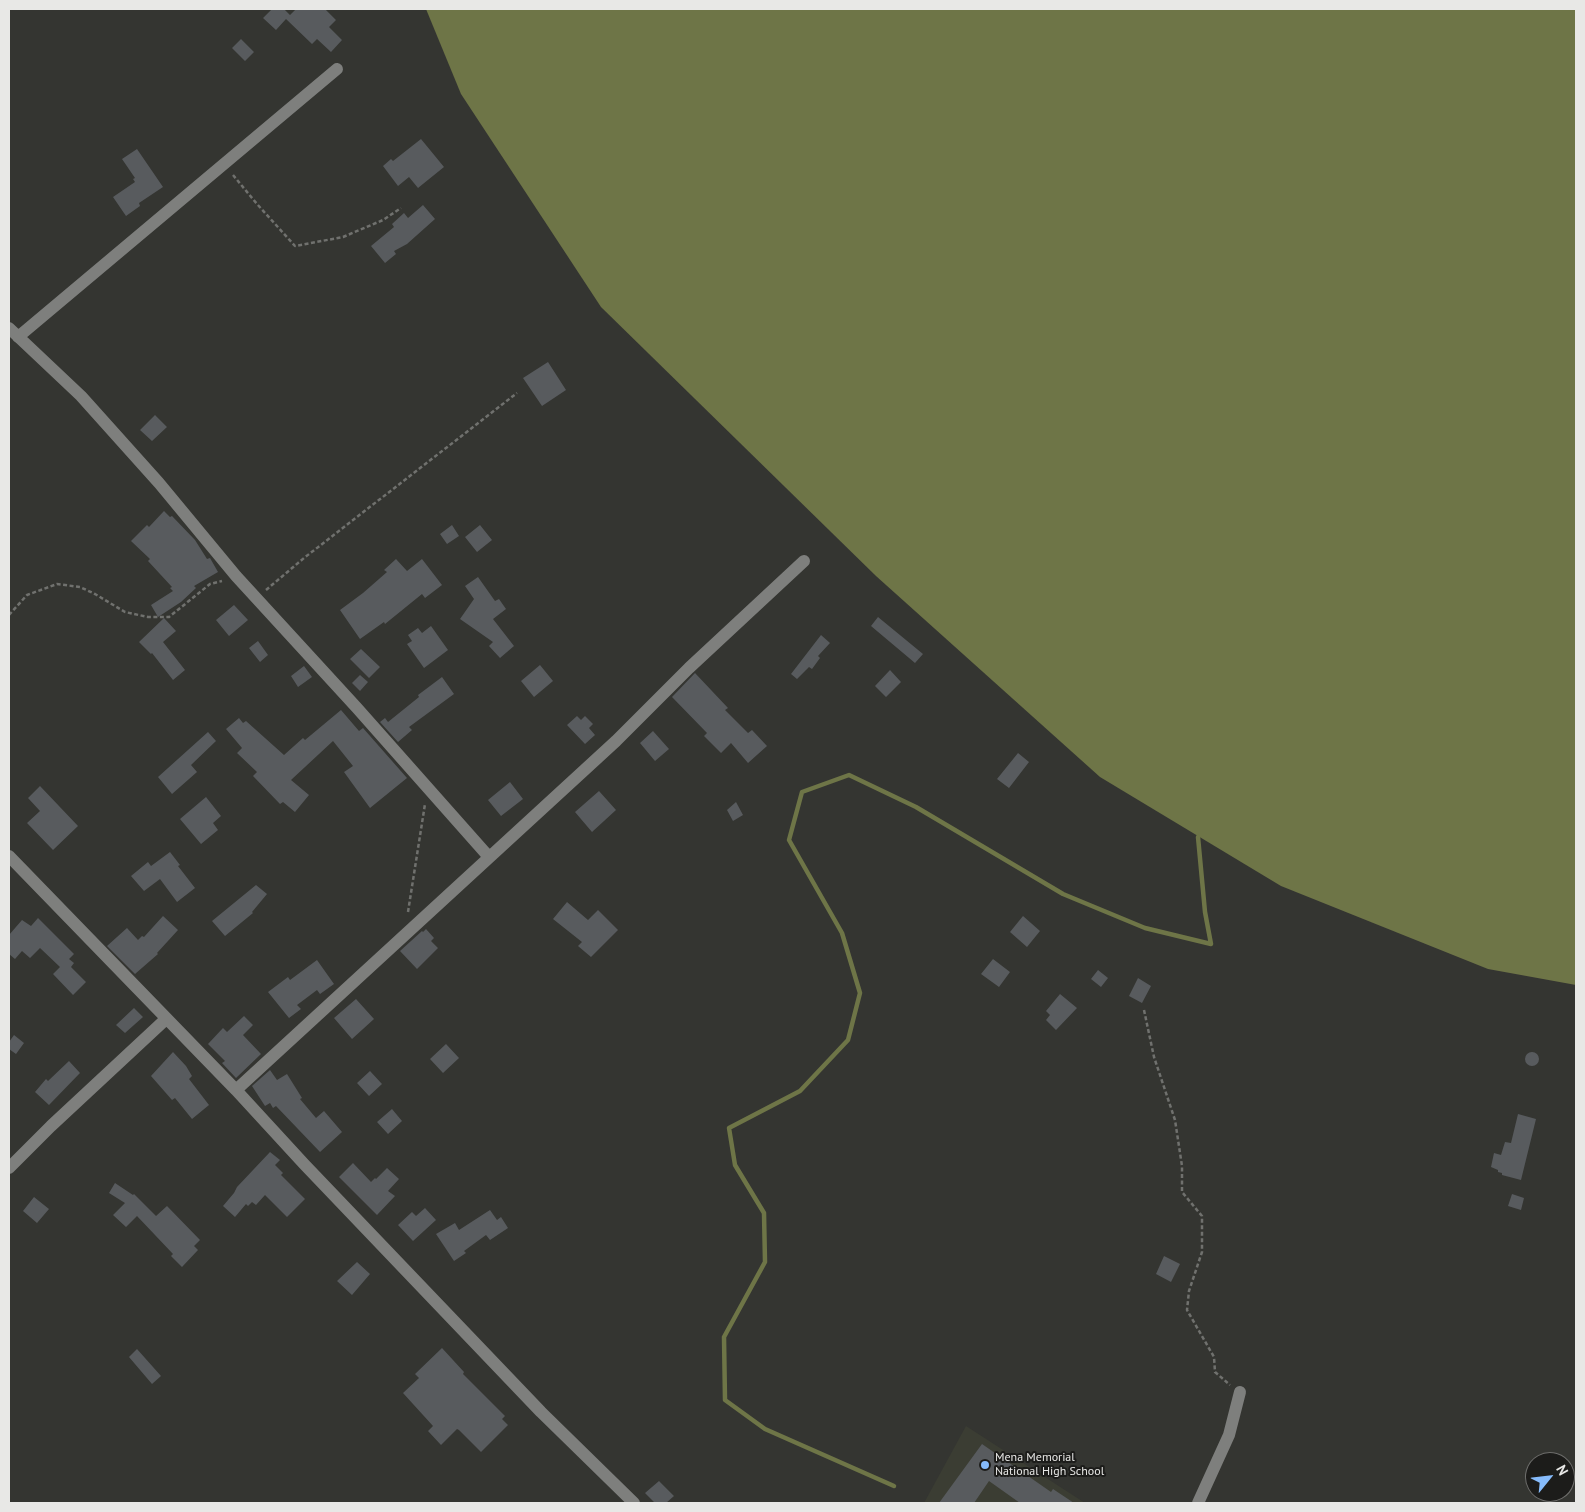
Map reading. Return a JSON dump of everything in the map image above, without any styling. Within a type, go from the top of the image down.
[{"type":"street","points":[[338,69],[224,164],[13,332],[81,396],[159,483],[236,576],[488,857]]},
{"type":"street","points":[[236,1090],[488,857],[616,742],[689,668],[804,561]]},
{"type":"street","points":[[9,856],[236,1090],[304,1164],[541,1412],[634,1503]]},
{"type":"street","points":[[9,1168],[51,1126],[166,1019]]},
{"type":"street","points":[[1198,1503],[1229,1435],[1240,1392]]},
{"type":"path","points":[[224,164],[295,246],[343,237],[383,220],[401,208]]},
{"type":"path","points":[[257,598],[304,558],[517,393]]},
{"type":"path","points":[[9,615],[27,595],[56,584],[80,587],[125,612],[148,617],[169,617],[210,584],[236,576]]},
{"type":"path","points":[[405,934],[427,788]]},
{"type":"path","points":[[1144,1010],[1154,1057],[1175,1120],[1182,1166],[1182,1192],[1202,1216],[1202,1252],[1189,1291],[1187,1310],[1214,1357],[1215,1372],[1240,1392]]},
{"type":"shaded area","points":[[426,9],[1576,9],[1576,985],[1488,969],[1281,886],[1100,777],[876,576],[601,307],[461,94]]},
{"type":"shaded area","name":"Mena Memorial National High School","points":[[966,1426],[1085,1503],[924,1503]]},
{"type":"building","points":[[272,9],[284,9],[290,15],[296,9],[325,9],[336,20],[329,27],[342,40],[331,52],[317,39],[312,44],[286,19],[276,30],[263,18]]},
{"type":"building","points":[[241,39],[254,52],[245,61],[232,48]]},
{"type":"building","points":[[421,139],[444,167],[418,188],[409,177],[398,186],[383,166],[391,159],[393,161]]},
{"type":"building","points":[[137,149],[163,187],[139,203],[140,206],[126,216],[113,197],[135,182],[133,179],[135,178],[122,159]]},
{"type":"building","points":[[423,205],[435,219],[407,244],[394,251],[396,254],[385,263],[371,246],[394,227],[392,224],[404,213],[408,218]]},
{"type":"building","points":[[548,362],[566,390],[542,406],[523,378]]},
{"type":"building","points":[[155,415],[167,427],[152,441],[140,430]]},
{"type":"building","points":[[164,511],[170,517],[172,516],[195,540],[207,559],[210,558],[218,572],[194,586],[196,588],[181,602],[158,617],[151,605],[173,591],[170,588],[172,587],[148,561],[150,559],[131,541],[147,525],[149,527]]},
{"type":"building","points":[[452,525],[459,536],[447,544],[440,534]]},
{"type":"building","points":[[480,525],[492,540],[477,552],[465,537]]},
{"type":"building","points":[[396,559],[407,571],[422,559],[442,585],[425,598],[422,594],[385,624],[384,622],[360,639],[340,610],[387,572],[384,570]]},
{"type":"building","points":[[478,577],[495,601],[499,599],[506,609],[493,619],[514,646],[500,658],[489,646],[493,642],[460,619],[474,599],[465,586]]},
{"type":"building","points":[[234,605],[248,620],[229,636],[216,620]]},
{"type":"building","points":[[878,617],[923,654],[915,663],[871,626]]},
{"type":"building","points":[[164,618],[176,631],[163,642],[185,670],[173,680],[152,653],[139,642]]},
{"type":"building","points":[[431,626],[448,650],[424,668],[407,644],[412,641],[408,635],[418,628],[422,633]]},
{"type":"building","points":[[821,635],[830,643],[818,656],[820,658],[812,669],[809,667],[797,679],[791,674]]},
{"type":"building","points":[[258,641],[268,655],[260,662],[249,648]]},
{"type":"building","points":[[361,649],[380,667],[369,678],[350,659]]},
{"type":"building","points":[[540,665],[553,681],[534,697],[521,681]]},
{"type":"building","points":[[304,666],[312,677],[298,687],[291,676]]},
{"type":"building","points":[[890,670],[901,682],[886,697],[875,686]]},
{"type":"building","points":[[695,673],[728,708],[725,710],[748,733],[752,730],[767,746],[748,763],[731,743],[721,753],[704,736],[707,733],[672,697]]},
{"type":"building","points":[[360,675],[368,682],[360,691],[352,683]]},
{"type":"building","points":[[442,677],[454,694],[409,727],[412,730],[398,742],[380,722],[385,718],[388,722],[419,697],[418,695]]},
{"type":"building","points":[[341,710],[359,731],[363,728],[407,778],[370,808],[344,772],[353,766],[333,741],[291,780],[309,795],[295,812],[283,802],[280,804],[253,776],[257,772],[237,753],[242,748],[226,729],[239,718],[243,723],[246,721],[284,755],[303,738],[305,740]]},
{"type":"building","points":[[577,716],[581,720],[585,716],[593,724],[589,728],[595,735],[585,744],[567,725]]},
{"type":"building","points":[[653,731],[669,749],[655,761],[640,743]]},
{"type":"building","points":[[208,732],[216,741],[191,765],[197,772],[172,794],[158,777]]},
{"type":"building","points":[[1018,753],[1029,762],[1009,788],[997,779]]},
{"type":"building","points":[[510,782],[523,799],[501,816],[488,800]]},
{"type":"building","points":[[40,786],[78,826],[53,850],[27,823],[40,811],[28,798]]},
{"type":"building","points":[[599,791],[616,810],[592,832],[575,812]]},
{"type":"building","points":[[206,797],[221,816],[213,823],[218,830],[201,844],[180,819]]},
{"type":"building","points":[[736,802],[743,815],[733,821],[727,810]]},
{"type":"building","points":[[170,852],[195,888],[177,902],[160,879],[144,891],[131,876],[148,862],[151,866]]},
{"type":"building","points":[[256,885],[267,894],[253,913],[225,936],[212,921]]},
{"type":"building","points":[[567,902],[588,920],[598,910],[618,930],[591,957],[578,946],[582,942],[553,919]]},
{"type":"building","points":[[163,916],[178,930],[158,954],[135,974],[107,946],[127,928],[138,940],[142,936],[144,937]]},
{"type":"building","points":[[1023,916],[1040,931],[1027,947],[1010,932]]},
{"type":"building","points":[[38,918],[74,954],[69,959],[74,963],[71,967],[86,982],[73,995],[53,974],[60,967],[40,948],[30,958],[22,951],[15,959],[9,954],[9,935],[22,920],[31,926]]},
{"type":"building","points":[[426,929],[434,938],[431,941],[438,948],[417,969],[400,951]]},
{"type":"building","points":[[993,959],[1010,972],[999,987],[981,974]]},
{"type":"building","points":[[317,960],[334,984],[320,994],[317,990],[297,1005],[301,1009],[289,1018],[268,992],[288,977],[290,980]]},
{"type":"building","points":[[1098,970],[1108,978],[1101,987],[1091,979]]},
{"type":"building","points":[[1138,978],[1151,986],[1142,1003],[1129,996]]},
{"type":"building","points":[[1060,994],[1077,1008],[1056,1030],[1046,1020],[1050,1015],[1046,1011]]},
{"type":"building","points":[[356,999],[374,1019],[352,1039],[334,1018]]},
{"type":"building","points":[[134,1008],[143,1017],[125,1033],[116,1025]]},
{"type":"building","points":[[244,1016],[253,1025],[243,1035],[261,1054],[236,1078],[222,1063],[225,1061],[208,1044],[223,1028],[227,1032]]},
{"type":"building","points":[[14,1035],[24,1043],[16,1054],[9,1049],[9,1042]]},
{"type":"building","points":[[446,1044],[459,1058],[443,1073],[430,1059]]},
{"type":"building","points":[[173,1052],[186,1066],[192,1076],[189,1079],[209,1105],[192,1119],[175,1098],[172,1100],[151,1076]]},
{"type":"building","points":[[1529,1052],[1535,1052],[1539,1059],[1535,1066],[1529,1066],[1525,1062],[1525,1056]]},
{"type":"building","points":[[69,1061],[80,1073],[49,1105],[35,1092],[46,1079],[48,1081]]},
{"type":"building","points":[[270,1070],[277,1080],[287,1074],[302,1098],[300,1099],[316,1118],[324,1111],[342,1132],[320,1152],[276,1106],[273,1108],[270,1103],[265,1106],[252,1086]]},
{"type":"building","points":[[370,1071],[382,1084],[369,1096],[357,1083]]},
{"type":"building","points":[[392,1109],[402,1121],[388,1134],[377,1122]]},
{"type":"building","points":[[1518,1114],[1536,1119],[1521,1180],[1502,1175],[1498,1170],[1491,1167],[1494,1153],[1501,1155],[1505,1142],[1511,1143]]},
{"type":"building","points":[[270,1152],[280,1160],[275,1165],[283,1173],[281,1175],[305,1199],[287,1217],[265,1195],[256,1205],[252,1202],[248,1206],[246,1204],[235,1217],[223,1206],[237,1187]]},
{"type":"building","points":[[353,1163],[371,1182],[387,1168],[399,1179],[388,1191],[395,1196],[377,1215],[339,1177]]},
{"type":"building","points":[[115,1183],[134,1194],[156,1216],[167,1206],[200,1240],[194,1246],[198,1250],[182,1267],[171,1256],[173,1254],[137,1216],[126,1227],[113,1215],[125,1203],[109,1193]]},
{"type":"building","points":[[1512,1194],[1524,1198],[1521,1210],[1508,1206]]},
{"type":"building","points":[[34,1197],[49,1209],[37,1223],[23,1211]]},
{"type":"building","points":[[425,1208],[436,1220],[413,1241],[398,1225],[412,1212],[416,1216]]},
{"type":"building","points":[[490,1210],[497,1220],[501,1217],[508,1228],[490,1240],[486,1235],[454,1261],[436,1234],[455,1223],[459,1230]]},
{"type":"building","points":[[1164,1256],[1180,1264],[1171,1282],[1156,1274]]},
{"type":"building","points":[[357,1262],[370,1274],[352,1295],[337,1281]]},
{"type":"building","points":[[442,1348],[464,1372],[463,1374],[505,1416],[502,1419],[508,1425],[481,1452],[457,1429],[441,1445],[428,1431],[433,1426],[403,1393],[419,1378],[415,1374]]},
{"type":"building","points":[[137,1349],[161,1376],[152,1384],[129,1357]]},
{"type":"building","points":[[982,1444],[1051,1492],[1053,1489],[1074,1503],[1020,1503],[989,1481],[974,1503],[939,1503]]},
{"type":"building","points":[[659,1481],[674,1496],[666,1503],[655,1503],[645,1493]]},
{"type":"waterway","points":[[894,1486],[765,1429],[725,1400],[724,1337],[765,1262],[764,1213],[735,1165],[729,1128],[800,1091],[848,1040],[860,993],[842,933],[789,840],[802,792],[849,775],[916,807],[1063,894],[1145,928],[1211,944],[1205,912],[1198,837]]},
{"type":"place","name":"Mena Memorial National High School","points":[[985,1465]]}]
